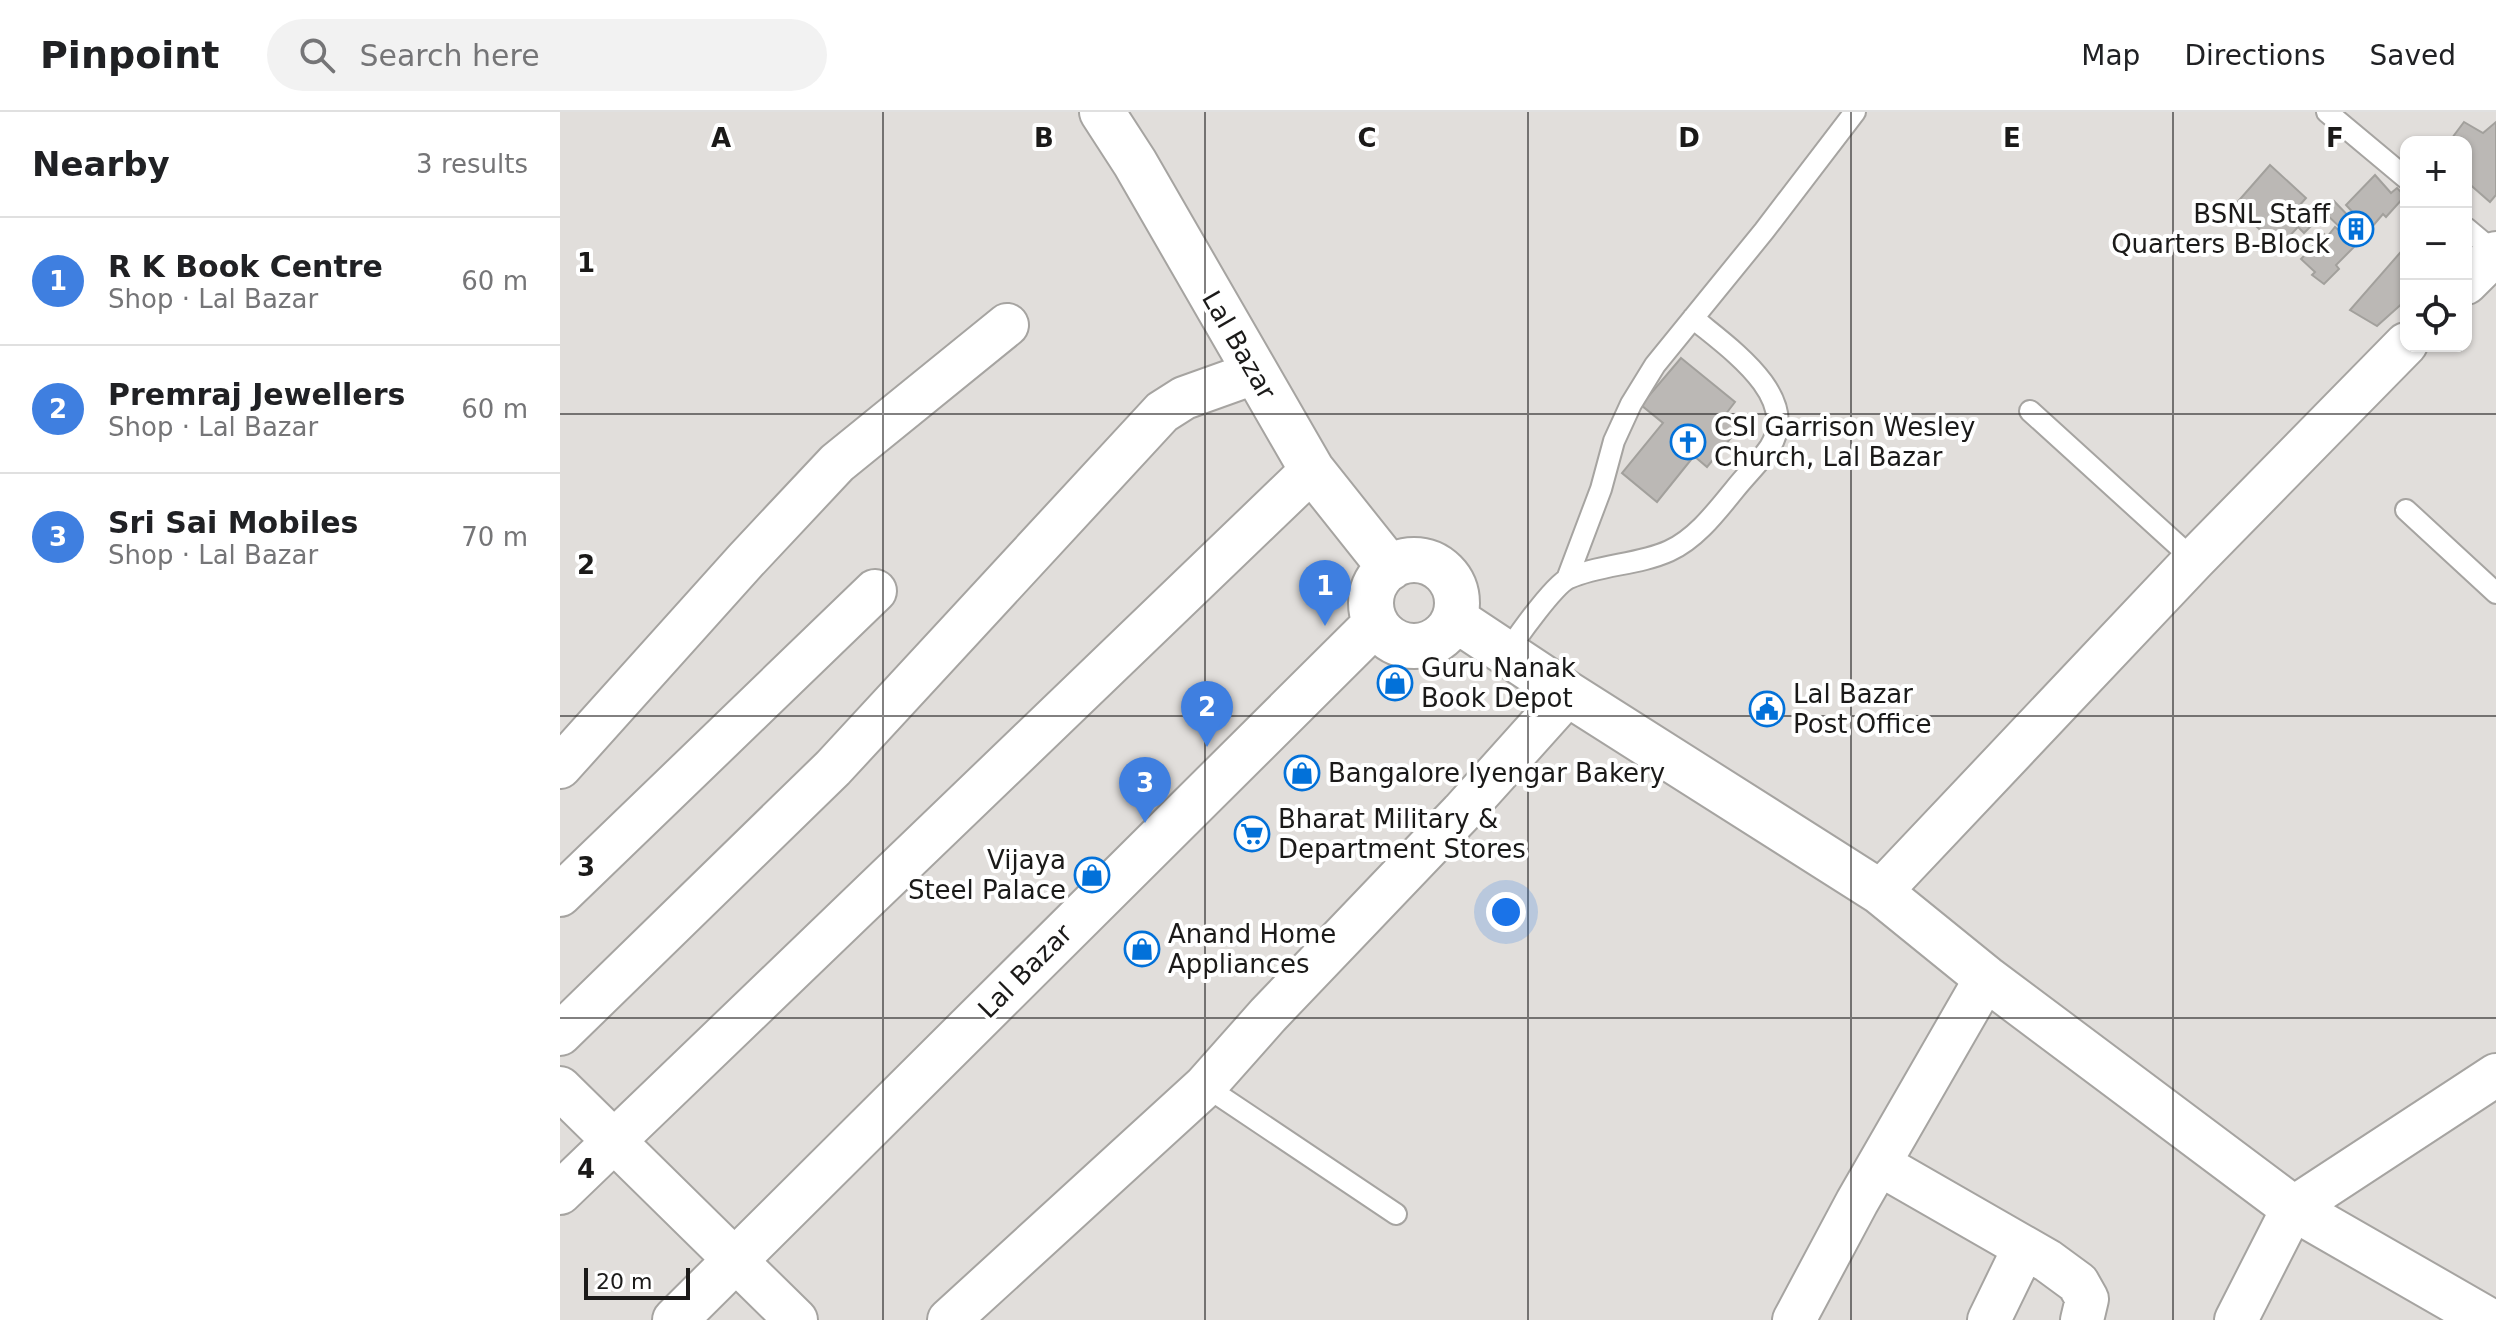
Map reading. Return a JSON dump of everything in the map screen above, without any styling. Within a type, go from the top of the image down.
[{"type":"main road","name":"Lal Bazar","points":[[1102,112],[1135,163],[1312,470],[1390,568]]},
{"type":"main road","points":[[1413,560],[1425,561],[1445,573],[1453,583],[1457,595],[1455,619],[1439,638],[1416,646],[1393,640],[1376,623],[1371,599],[1374,587],[1390,568],[1413,560]]},
{"type":"main road","points":[[1455,619],[1880,892],[1986,978],[2293,1208],[2488,1320]]},
{"type":"main road","name":"Lal Bazar","points":[[675,1320],[1376,623]]},
{"type":"street","points":[[2469,280],[2496,253]]},
{"type":"street","points":[[560,767],[837,463],[1007,325]]},
{"type":"street","points":[[1880,892],[2194,560],[2400,350]]},
{"type":"street","points":[[560,1034],[833,768],[1162,412],[1184,398],[1254,373]]},
{"type":"street","points":[[560,1193],[1312,470]]},
{"type":"street","points":[[560,895],[875,591]]},
{"type":"street","points":[[949,1320],[1205,1086],[1568,694]]},
{"type":"street","points":[[1794,1320],[1986,978]]},
{"type":"street","points":[[2236,1320],[2293,1208],[2496,1075]]},
{"type":"street","points":[[560,1088],[796,1320]]},
{"type":"street","points":[[1879,1164],[2078,1283],[2087,1299],[2082,1320]]},
{"type":"street","points":[[1989,1320],[2024,1248]]},
{"type":"lane","points":[[1507,652],[1567,579],[1601,489],[1614,441],[1631,404],[1655,365],[1855,112]]},
{"type":"lane","points":[[2327,112],[2400,173]]},
{"type":"lane","points":[[2472,233],[2496,253]]},
{"type":"lane","points":[[1567,579],[1670,551],[1702,528],[1771,445],[1778,428],[1777,412],[1769,391],[1749,366],[1693,318]]},
{"type":"lane","points":[[2030,411],[2194,560]]},
{"type":"lane","points":[[2406,510],[2496,593]]},
{"type":"lane","points":[[1205,1086],[1396,1214]]},
{"type":"building","points":[[2464,122],[2483,133],[2496,122],[2496,195],[2490,202],[2472,186],[2472,136],[2454,136]]},
{"type":"building","points":[[2270,165],[2306,198],[2298,207],[2315,222],[2304,233],[2298,227],[2279,247],[2234,206]]},
{"type":"building","name":"BSNL Staff Quarters B-Block","points":[[2375,175],[2391,193],[2397,188],[2400,191],[2400,202],[2386,217],[2383,214],[2366,234],[2363,230],[2354,240],[2357,244],[2336,265],[2339,269],[2324,284],[2312,275],[2315,272],[2301,259],[2324,234],[2327,237],[2335,227],[2346,233],[2324,212],[2334,201],[2355,223],[2359,219],[2346,205]]},
{"type":"building","points":[[2400,253],[2400,305],[2377,326],[2350,310]]},
{"type":"building","name":"CSI Garrison Wesley Church, Lal Bazar","points":[[1681,358],[1735,402],[1725,415],[1740,427],[1707,467],[1694,456],[1657,502],[1622,473],[1663,423],[1641,405]]},
{"type":"place","name":"BSNL Staff Quarters B-Block","points":[[2356,229]]},
{"type":"place","name":"CSI Garrison Wesley Church, Lal Bazar","points":[[1688,442]]},
{"type":"place","name":"R K Book Centre","points":[[1325,626]]},
{"type":"place","name":"Guru Nanak Book Depot","points":[[1395,683]]},
{"type":"place","name":"Lal Bazar Post Office","points":[[1767,709]]},
{"type":"place","name":"Premraj Jewellers","points":[[1207,747]]},
{"type":"place","name":"Bangalore Iyengar Bakery","points":[[1302,773]]},
{"type":"place","name":"Sri Sai Mobiles","points":[[1145,823]]},
{"type":"place","name":"Bharat Military & Department Stores","points":[[1252,834]]},
{"type":"place","name":"Vijaya Steel Palace","points":[[1092,875]]},
{"type":"place","name":"Anand Home Appliances","points":[[1142,949]]}]
